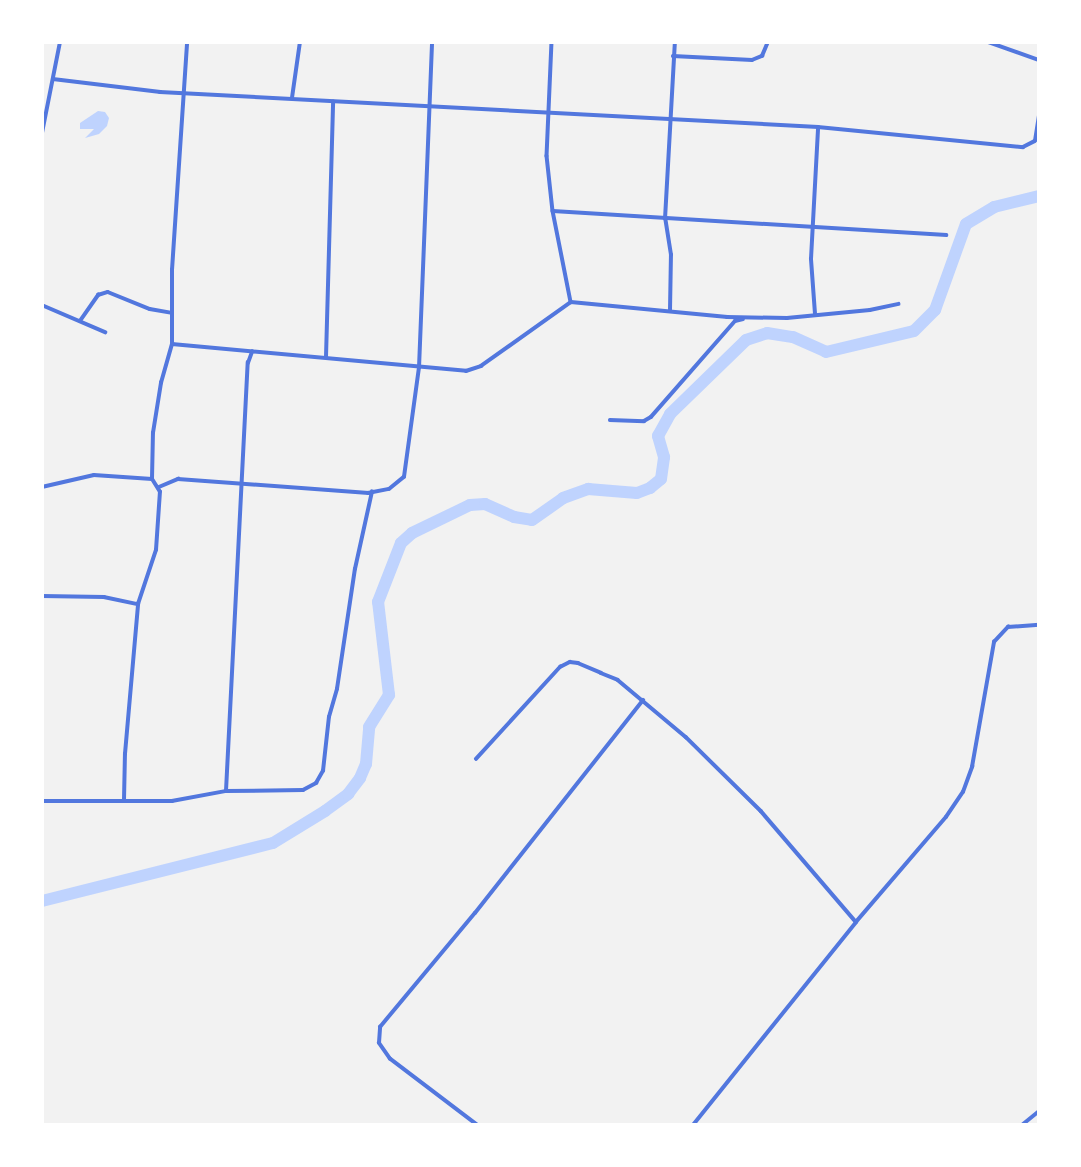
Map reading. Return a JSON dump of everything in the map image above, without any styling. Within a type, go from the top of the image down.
[{"type":"street","points":[[42,133],[60,42]]},
{"type":"street","points":[[124,800],[125,754],[138,604],[156,550],[159,487],[152,479],[153,432],[161,383],[172,345],[175,211],[187,42]]},
{"type":"street","points":[[292,98],[300,42]]},
{"type":"street","points":[[159,487],[178,479],[372,492],[390,489],[404,477],[419,368],[432,42]]},
{"type":"street","points":[[552,42],[547,156],[553,211],[571,302]]},
{"type":"street","points":[[670,310],[671,255],[665,219],[675,42]]},
{"type":"street","points":[[673,56],[752,60],[762,56],[768,42]]},
{"type":"street","points":[[988,42],[1039,60]]},
{"type":"street","points":[[53,79],[185,93],[818,127],[1023,147],[1035,141],[1039,116]]},
{"type":"street","points":[[326,358],[333,102]]},
{"type":"street","points":[[815,314],[812,227],[818,127]]},
{"type":"street","points":[[553,211],[946,235]]},
{"type":"street","points":[[79,321],[98,295],[108,292],[150,309],[172,313]]},
{"type":"street","points":[[172,345],[466,371],[481,366],[571,302],[748,318],[800,318],[898,304]]},
{"type":"street","points":[[42,304],[105,332]]},
{"type":"street","points":[[610,420],[644,421],[651,417],[735,321],[748,318]]},
{"type":"street","points":[[226,791],[248,363],[252,352]]},
{"type":"street","points":[[42,486],[94,475],[152,479]]},
{"type":"street","points":[[42,801],[172,801],[226,791],[303,790],[316,783],[323,771],[329,717],[337,689],[355,569],[372,492]]},
{"type":"street","points":[[42,596],[104,597],[138,604]]},
{"type":"street","points":[[693,1125],[856,922],[946,817],[963,792],[972,767],[989,658],[999,634],[1008,627],[1039,625]]},
{"type":"street","points":[[476,759],[560,667],[569,662],[618,680],[686,737],[761,811],[856,922]]},
{"type":"street","points":[[477,1125],[390,1059],[379,1042],[380,1027],[475,913],[502,875],[643,700]]},
{"type":"street","points":[[1022,1125],[1039,1111]]},
{"type":"water","points":[[98,111],[105,112],[109,118],[107,126],[99,134],[85,138],[94,129],[80,129],[80,123]]},
{"type":"waterway","points":[[42,901],[273,843],[325,811],[348,794],[360,778],[366,764],[369,727],[389,695],[378,602],[401,543],[412,533],[470,505],[485,504],[514,517],[532,520],[563,498],[588,489],[637,493],[650,488],[661,479],[664,457],[658,436],[670,414],[746,340],[767,333],[793,337],[826,352],[914,331],[935,310],[966,224],[994,207],[1039,196]]}]
